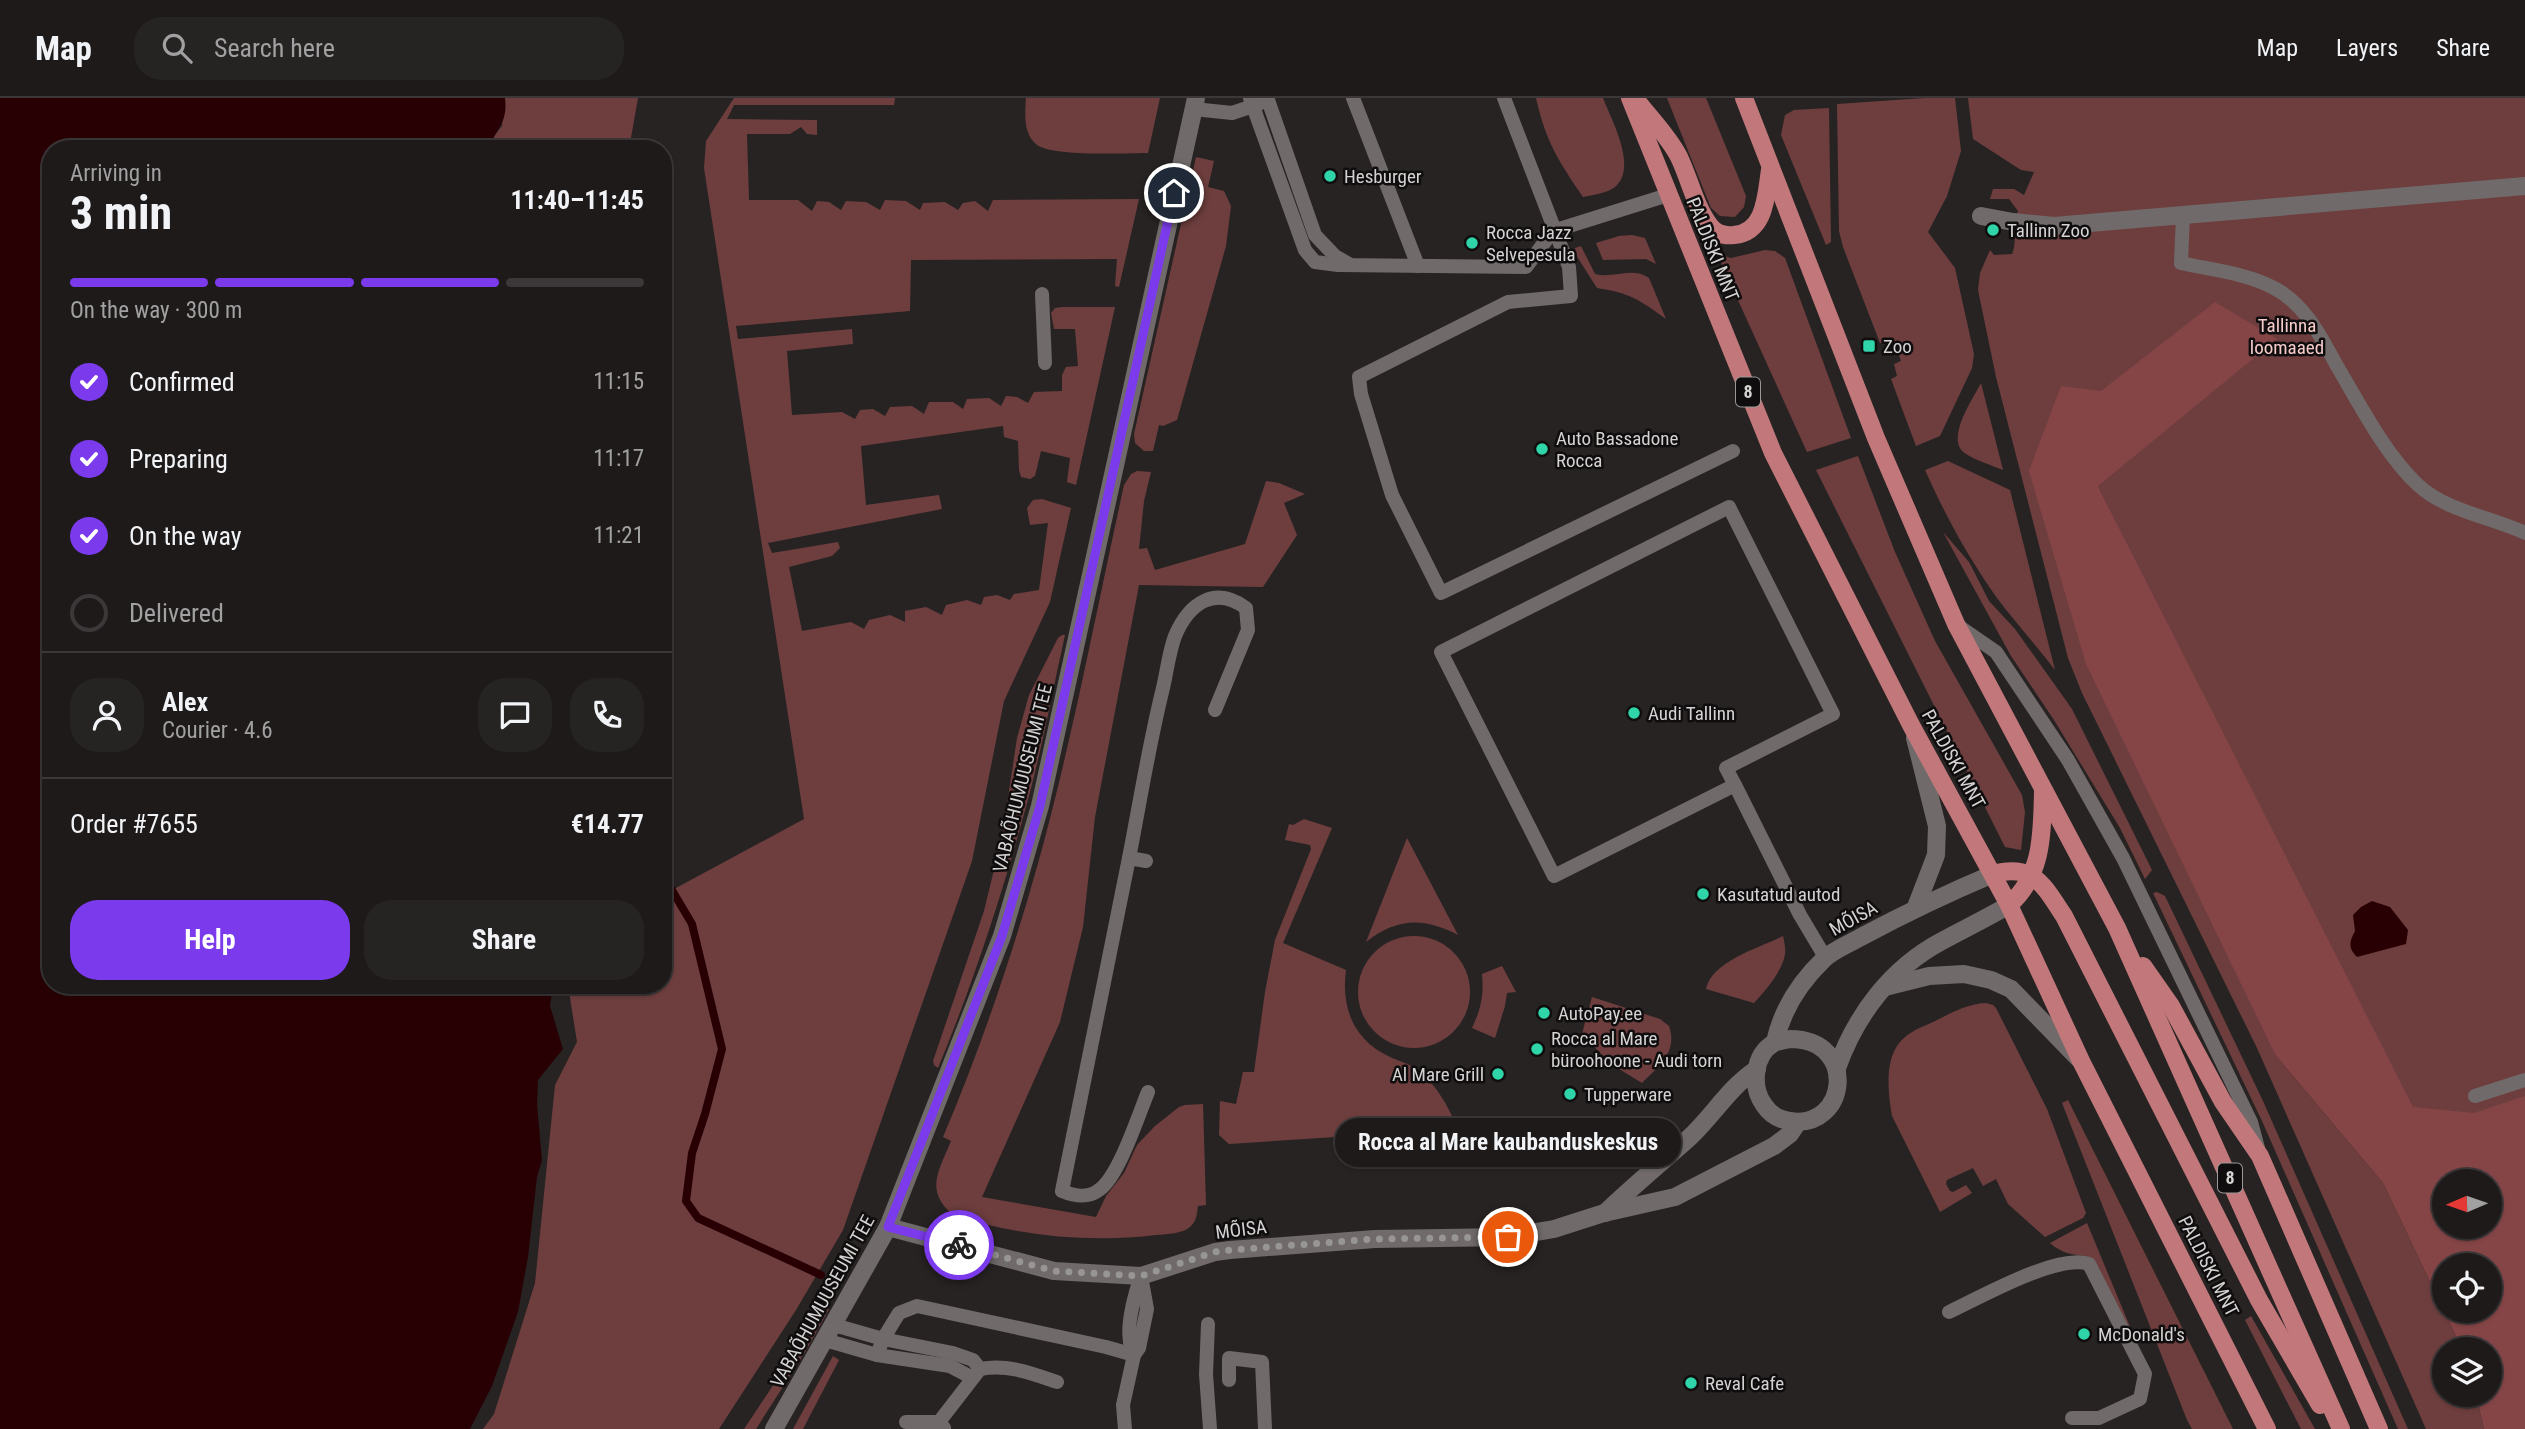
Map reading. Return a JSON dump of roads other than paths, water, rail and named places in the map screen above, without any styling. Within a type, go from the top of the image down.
[{"type":"main road","points":[[1632,98],[1679,158],[1712,230],[1725,236],[1741,234],[1754,227],[1763,214],[1771,169]]},
{"type":"main road","name":"PALDISKI MNT","points":[[1632,98],[1668,195],[1773,453],[1911,725],[2009,905],[2081,1060],[2267,1429]]},
{"type":"main road","name":"8","points":[[1744,98],[1875,438],[1956,624],[2117,929],[2341,1429]]},
{"type":"main road","points":[[2009,905],[2026,889],[2033,875],[2042,826],[2043,788]]},
{"type":"main road","points":[[1993,874],[2004,871],[2033,875],[2047,890],[2064,916],[2259,1300],[2334,1429]]},
{"type":"main road","name":"8","points":[[2117,929],[2171,1006],[2223,1102],[2260,1156],[2379,1429]]},
{"type":"street","name":"VABAÕHUMUUSEUMI TEE","points":[[774,1429],[888,1227],[1002,936],[1040,806],[1195,103]]},
{"type":"street","points":[[1981,216],[2054,226],[2525,186]]},
{"type":"street","points":[[1911,725],[1937,826],[1936,855],[1916,907]]},
{"type":"street","name":"MÕISA","points":[[1775,1042],[1787,1006],[1825,957],[1916,907],[1993,874]]},
{"type":"street","points":[[1837,1068],[1847,1040],[1862,1013],[1885,987],[1921,955],[2009,905]]},
{"type":"street","points":[[1885,987],[1929,976],[1964,974],[1991,980],[2011,989],[2081,1060]]},
{"type":"street","points":[[1804,1039],[1819,1045],[1830,1055],[1837,1068],[1839,1081],[1831,1105],[1822,1114],[1798,1122],[1787,1121],[1767,1110],[1756,1089],[1757,1069],[1768,1048],[1775,1042],[1804,1039]]},
{"type":"street","name":"MÕISA","points":[[1604,1213],[1691,1136],[1736,1085],[1757,1069]]},
{"type":"street","name":"MÕISA","points":[[888,1227],[1054,1271],[1141,1276],[1223,1251],[1375,1239],[1508,1237],[1567,1226],[1604,1213],[1675,1197],[1774,1146],[1790,1134],[1798,1122]]},
{"type":"lane","points":[[1353,98],[1418,266]]},
{"type":"lane","points":[[1504,98],[1569,267],[1571,296],[1508,302],[1359,377],[1361,394],[1392,495],[1441,593],[1732,451]]},
{"type":"lane","points":[[1195,103],[1223,114],[1251,102],[1270,99],[1315,234],[1335,256],[1350,265]]},
{"type":"lane","points":[[1251,102],[1305,250],[1315,262],[1350,265],[1526,267],[1553,231],[1668,195]]},
{"type":"lane","points":[[2183,215],[2181,263],[2258,281],[2277,289],[2297,304],[2311,322],[2371,422],[2420,487],[2454,506],[2525,533]]},
{"type":"lane","points":[[1042,294],[1045,363]]},
{"type":"lane","points":[[1735,785],[1554,876],[1441,652],[1729,507],[1833,714],[1726,768],[1735,785],[1800,915],[1825,957]]},
{"type":"lane","points":[[1148,1092],[1113,1174],[1098,1191],[1079,1197],[1062,1191],[1158,708],[1175,635],[1192,610],[1207,599],[1223,596],[1246,608],[1248,630],[1215,710]]},
{"type":"lane","points":[[1956,624],[1996,652],[2068,760],[2123,858],[2169,949],[2251,1122],[2260,1156]]},
{"type":"lane","points":[[1129,858],[1146,861]]},
{"type":"lane","points":[[2475,1096],[2525,1080]]},
{"type":"lane","points":[[1948,1312],[2038,1271],[2066,1262],[2081,1261],[2089,1264],[2145,1374],[2140,1399],[2099,1418],[2072,1418]]},
{"type":"lane","points":[[1125,1429],[1123,1405],[1134,1355],[1129,1347],[1130,1327],[1134,1295],[1141,1276]]},
{"type":"lane","points":[[877,1355],[883,1339],[899,1313],[917,1306],[1134,1355]]},
{"type":"lane","points":[[1208,1324],[1206,1374],[1210,1429]]},
{"type":"lane","points":[[830,1333],[883,1339],[953,1353],[973,1360],[974,1372],[942,1426],[906,1422]]},
{"type":"lane","points":[[830,1333],[877,1355],[974,1372],[998,1366],[1022,1370],[1057,1382]]},
{"type":"lane","points":[[1229,1380],[1229,1358],[1262,1362],[1265,1429]]},
{"type":"waterway","points":[[672,890],[692,924],[722,1049],[692,1153],[686,1201],[698,1218],[821,1275]]},
{"type":"place","name":"Hesburger","points":[[1330,176]]},
{"type":"place","name":"Tallinn Zoo","points":[[1993,230]]},
{"type":"place","name":"Rocca Jazz Selvepesula","points":[[1472,243]]},
{"type":"place","name":"Zoo","points":[[1869,346]]},
{"type":"place","name":"Auto Bassadone Rocca","points":[[1542,449]]},
{"type":"place","name":"Audi Tallinn","points":[[1634,713]]},
{"type":"place","name":"Kasutatud autod","points":[[1703,894]]},
{"type":"place","name":"AutoPay.ee","points":[[1544,1013]]},
{"type":"place","name":"Rocca al Mare büroohoone - Audi torn","points":[[1537,1049]]},
{"type":"place","name":"Al Mare Grill","points":[[1498,1074]]},
{"type":"place","name":"Tupperware","points":[[1570,1094]]},
{"type":"place","name":"Rocca al Mare kaubanduskeskus","points":[[1508,1237]]},
{"type":"place","name":"McDonald's","points":[[2084,1334]]},
{"type":"place","name":"Reval Cafe","points":[[1691,1383]]},
{"type":"park label","name":"Tallinna loomaaed","points":[[2287,336]]}]
